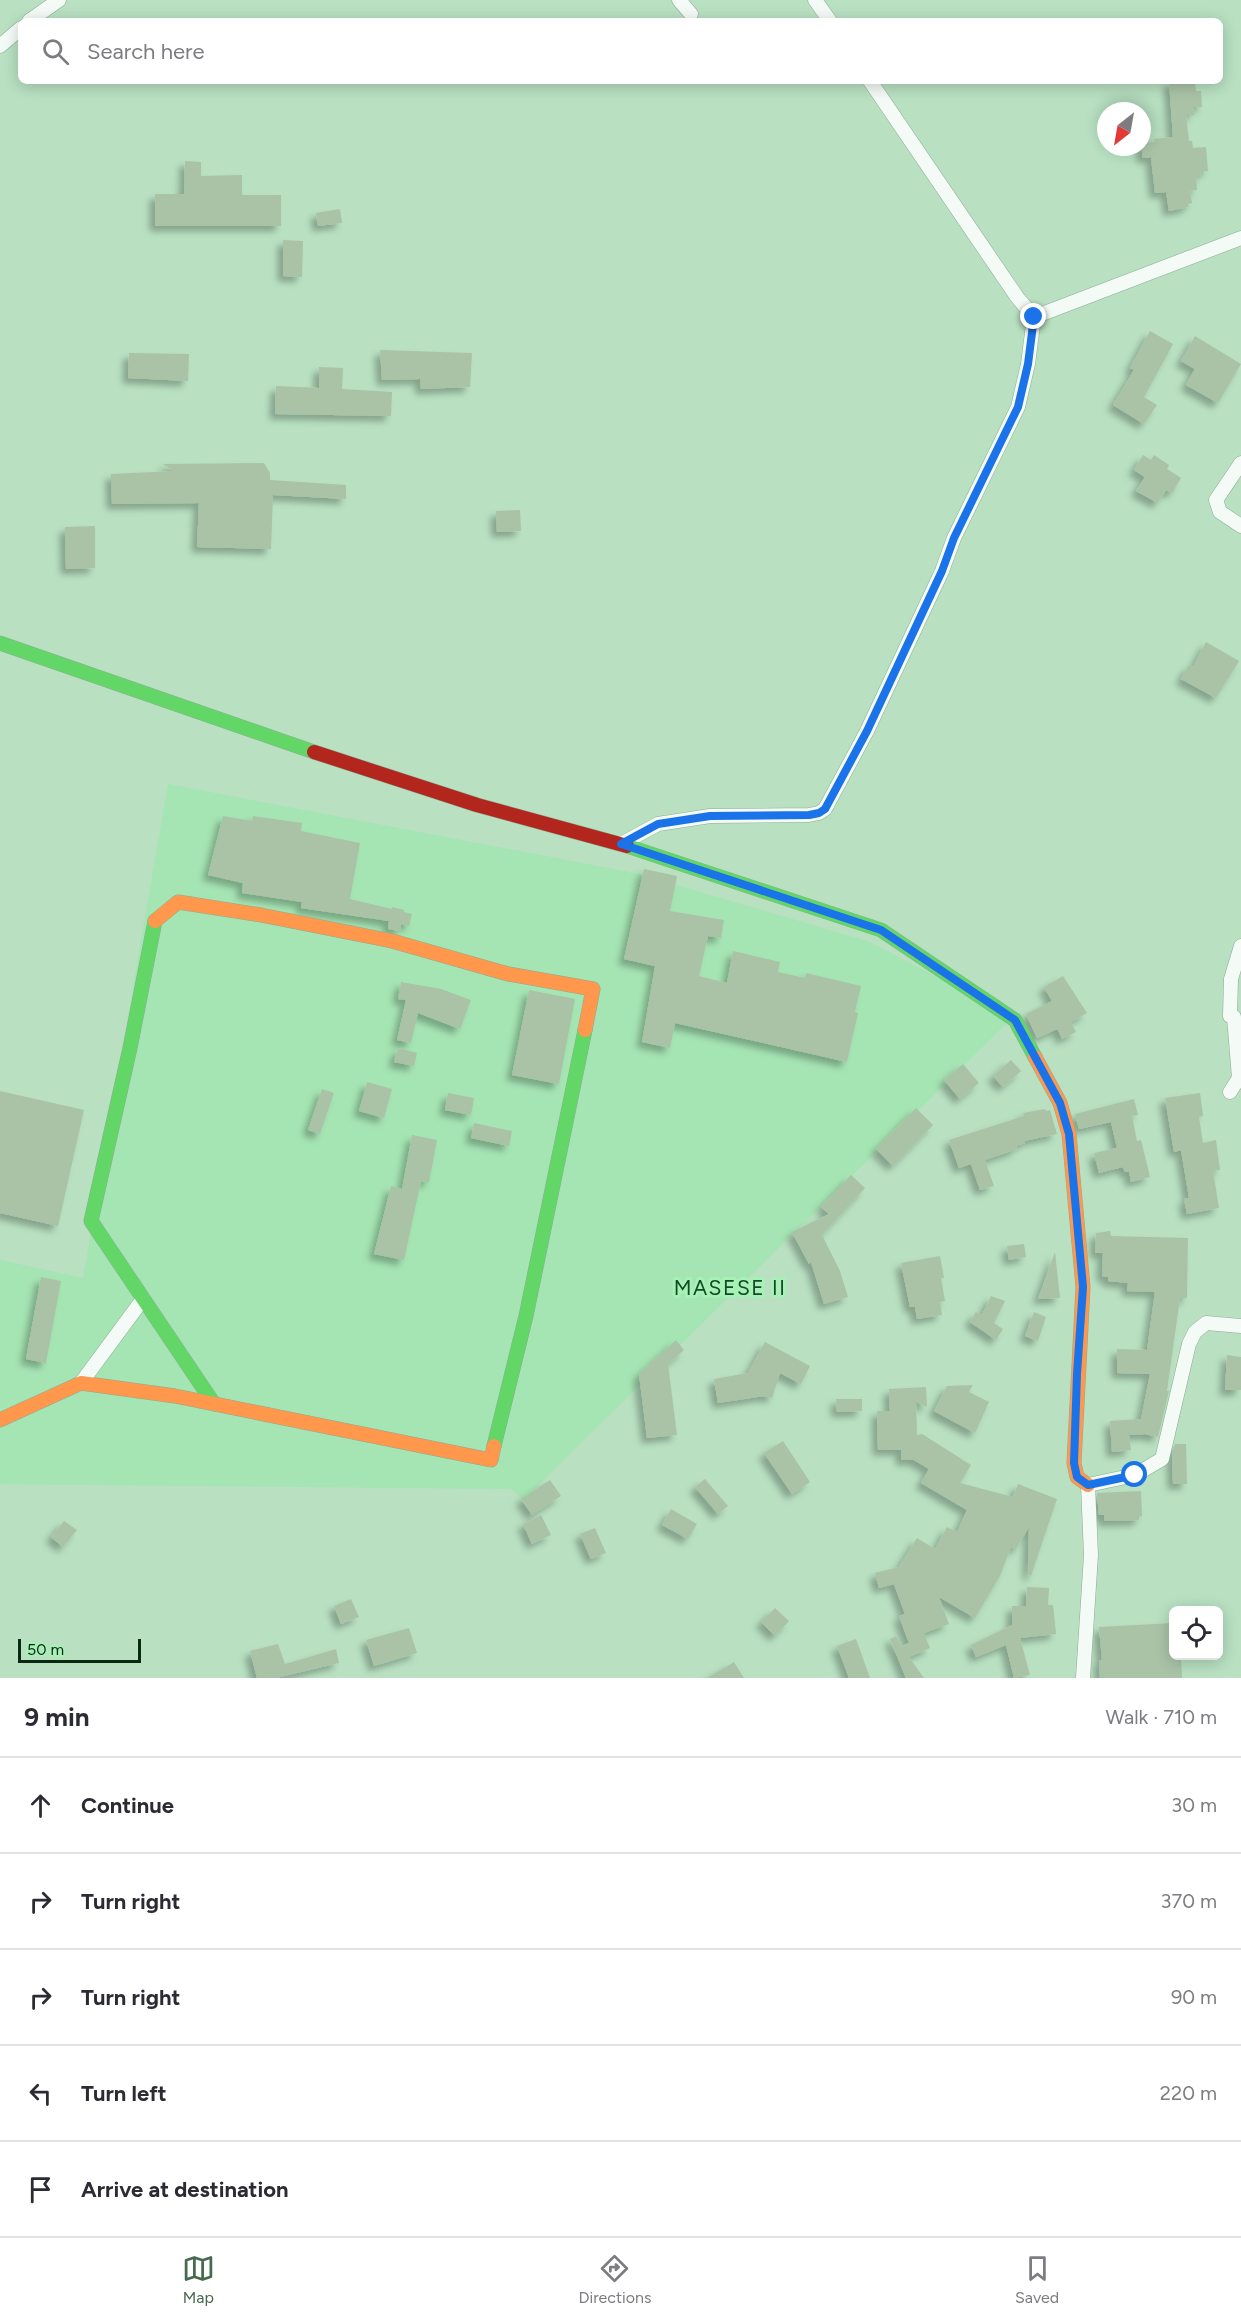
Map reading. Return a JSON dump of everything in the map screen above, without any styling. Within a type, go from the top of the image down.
[{"type":"street","points":[[33,18],[59,0]]},
{"type":"street","points":[[679,0],[691,14]]},
{"type":"street","points":[[816,0],[828,18]]},
{"type":"street","points":[[0,46],[18,31]]},
{"type":"street","points":[[621,844],[658,824],[710,816],[809,815],[825,809],[867,731],[942,571],[954,538],[1018,407],[1028,364],[1034,317],[1017,297],[872,84]]},
{"type":"street","points":[[1034,317],[1241,237]]},
{"type":"street","points":[[1241,463],[1216,501],[1220,512],[1241,526]]},
{"type":"street","points":[[0,643],[285,743],[477,805],[621,844],[881,930],[1015,1020],[1060,1103],[1069,1134],[1083,1287],[1074,1463],[1077,1477],[1088,1485],[1135,1475],[1162,1459],[1189,1344],[1195,1332],[1206,1323],[1241,1326]]},
{"type":"street","points":[[81,1383],[175,1396],[214,1404],[491,1460],[526,1316],[593,989],[508,974],[392,941],[261,915],[178,902],[155,919],[130,1048],[91,1221],[214,1404]]},
{"type":"street","points":[[1230,1092],[1239,1078],[1234,1017],[1230,1016],[1231,979],[1241,946]]},
{"type":"street","points":[[0,1420],[81,1383],[143,1299]]},
{"type":"street","points":[[1083,1678],[1090,1555],[1088,1485]]},
{"type":"shaded area","points":[[168,784],[640,874],[870,942],[1013,1017],[524,1499],[511,1489],[0,1484],[0,1260],[83,1278]]},
{"type":"building","points":[[1169,84],[1195,84],[1196,91],[1201,91],[1202,107],[1193,107],[1194,115],[1186,115],[1189,141],[1192,141],[1193,148],[1206,147],[1208,171],[1200,171],[1201,178],[1196,178],[1197,190],[1190,190],[1192,203],[1188,204],[1188,207],[1169,211],[1166,192],[1155,193],[1151,157],[1142,158],[1142,156],[1151,156],[1151,142],[1155,142],[1154,139],[1173,137]]},
{"type":"building","points":[[185,161],[201,162],[201,176],[242,175],[242,195],[281,195],[281,226],[155,226],[155,194],[184,194]]},
{"type":"building","points":[[340,209],[342,223],[318,226],[316,213]]},
{"type":"building","points":[[283,240],[303,241],[302,277],[283,276]]},
{"type":"building","points":[[1150,331],[1173,344],[1144,397],[1157,405],[1144,424],[1113,405],[1134,370],[1130,368]]},
{"type":"building","points":[[1195,336],[1241,364],[1218,403],[1186,385],[1195,369],[1181,361]]},
{"type":"building","points":[[380,350],[472,353],[470,387],[421,389],[420,379],[382,380]]},
{"type":"building","points":[[129,353],[189,354],[188,381],[128,378]]},
{"type":"building","points":[[319,367],[343,368],[342,389],[392,392],[391,416],[275,414],[276,386],[319,388]]},
{"type":"building","points":[[1143,455],[1151,460],[1154,455],[1169,465],[1167,469],[1181,478],[1172,493],[1166,490],[1158,503],[1136,491],[1145,477],[1134,470]]},
{"type":"building","points":[[264,463],[270,473],[270,480],[346,485],[346,499],[273,495],[271,549],[197,547],[199,503],[112,504],[111,474],[174,471],[163,464]]},
{"type":"building","points":[[520,510],[521,531],[497,532],[496,511]]},
{"type":"building","points":[[95,526],[95,568],[66,569],[65,527]]},
{"type":"building","points":[[1206,642],[1239,661],[1216,698],[1181,679],[1189,665],[1193,667]]},
{"type":"building","points":[[223,816],[252,821],[253,816],[302,823],[301,831],[360,843],[350,899],[404,910],[412,914],[409,926],[401,924],[400,931],[388,929],[389,921],[301,908],[302,902],[242,893],[243,883],[208,875]]},
{"type":"building","points":[[644,869],[677,876],[670,911],[724,920],[721,938],[708,936],[699,976],[727,983],[733,951],[780,962],[778,972],[805,978],[806,973],[861,986],[855,1012],[858,1013],[847,1062],[675,1023],[670,1048],[642,1042],[655,966],[624,959]]},
{"type":"building","points":[[1063,976],[1087,1013],[1071,1022],[1076,1032],[1062,1039],[1058,1030],[1037,1038],[1026,1014],[1052,1001],[1044,987]]},
{"type":"building","points":[[401,982],[441,989],[471,1000],[460,1029],[418,1013],[411,1043],[397,1040],[406,1000],[398,999]]},
{"type":"building","points":[[529,990],[575,999],[559,1084],[512,1075]]},
{"type":"building","points":[[398,1048],[417,1053],[414,1066],[394,1062]]},
{"type":"building","points":[[1011,1060],[1021,1071],[1003,1087],[993,1076]]},
{"type":"building","points":[[963,1064],[979,1083],[960,1099],[944,1080]]},
{"type":"building","points":[[367,1082],[392,1089],[384,1118],[359,1111]]},
{"type":"building","points":[[322,1089],[334,1093],[320,1134],[308,1130]]},
{"type":"building","points":[[0,1091],[84,1110],[58,1226],[0,1213]]},
{"type":"building","points":[[448,1093],[474,1098],[471,1115],[445,1110]]},
{"type":"building","points":[[1200,1093],[1203,1116],[1199,1117],[1203,1143],[1216,1140],[1220,1170],[1213,1171],[1219,1208],[1187,1214],[1184,1199],[1189,1198],[1181,1150],[1174,1152],[1165,1098]]},
{"type":"building","points":[[1134,1099],[1138,1115],[1132,1116],[1137,1141],[1141,1140],[1150,1177],[1131,1182],[1129,1171],[1125,1172],[1123,1167],[1099,1173],[1094,1153],[1117,1148],[1111,1122],[1079,1129],[1075,1114]]},
{"type":"building","points":[[916,1108],[933,1125],[893,1166],[876,1149]]},
{"type":"building","points":[[1050,1110],[1057,1134],[1024,1141],[1025,1143],[1016,1146],[1017,1149],[985,1160],[994,1186],[980,1190],[971,1164],[959,1168],[949,1140],[1024,1116],[1023,1113]]},
{"type":"building","points":[[474,1123],[512,1131],[509,1146],[471,1138]]},
{"type":"building","points":[[412,1135],[437,1140],[429,1182],[421,1181],[404,1260],[374,1254],[391,1186],[402,1189]]},
{"type":"building","points":[[851,1175],[865,1188],[822,1235],[840,1271],[848,1297],[824,1304],[811,1262],[809,1264],[792,1232],[829,1214],[821,1207]]},
{"type":"building","points":[[1110,1231],[1111,1236],[1188,1238],[1187,1298],[1180,1298],[1167,1391],[1169,1391],[1158,1437],[1145,1434],[1129,1435],[1131,1450],[1112,1452],[1110,1421],[1141,1419],[1150,1374],[1117,1373],[1117,1349],[1147,1350],[1155,1292],[1127,1291],[1128,1283],[1108,1281],[1108,1277],[1102,1276],[1103,1253],[1095,1253],[1096,1233]]},
{"type":"building","points":[[1024,1244],[1026,1257],[1009,1260],[1007,1246]]},
{"type":"building","points":[[1055,1252],[1060,1298],[1038,1299]]},
{"type":"building","points":[[940,1256],[945,1301],[940,1302],[942,1315],[917,1319],[915,1307],[910,1307],[901,1263]]},
{"type":"building","points":[[41,1277],[61,1281],[46,1363],[26,1359]]},
{"type":"building","points":[[991,1296],[1005,1301],[994,1323],[1003,1329],[996,1340],[970,1322],[976,1312],[982,1315]]},
{"type":"building","points":[[1034,1312],[1046,1317],[1038,1341],[1025,1336]]},
{"type":"building","points":[[676,1340],[684,1350],[668,1364],[677,1435],[647,1438],[639,1374]]},
{"type":"building","points":[[765,1342],[810,1366],[801,1384],[780,1373],[772,1398],[764,1396],[718,1403],[714,1379],[748,1373]]},
{"type":"building","points":[[1227,1355],[1241,1357],[1241,1390],[1225,1390]]},
{"type":"building","points":[[973,1385],[969,1392],[989,1402],[975,1433],[934,1411],[947,1386]]},
{"type":"building","points":[[926,1387],[927,1407],[916,1402],[917,1435],[922,1434],[971,1465],[960,1483],[1013,1497],[1018,1484],[1057,1499],[1031,1576],[1028,1575],[1029,1527],[1016,1549],[1011,1547],[1000,1576],[975,1618],[939,1597],[949,1624],[924,1633],[930,1648],[909,1657],[924,1678],[906,1678],[890,1639],[896,1636],[902,1646],[909,1643],[899,1616],[905,1614],[894,1584],[879,1588],[875,1573],[899,1567],[917,1538],[935,1549],[947,1527],[957,1532],[967,1510],[921,1483],[929,1469],[914,1460],[901,1460],[901,1450],[878,1450],[877,1411],[890,1411],[889,1389]]},
{"type":"building","points":[[836,1399],[862,1399],[862,1411],[837,1412]]},
{"type":"building","points":[[783,1441],[810,1482],[792,1494],[764,1453]]},
{"type":"building","points":[[1175,1444],[1186,1444],[1187,1484],[1173,1484],[1172,1455]]},
{"type":"building","points":[[705,1479],[728,1506],[718,1514],[695,1487]]},
{"type":"building","points":[[550,1480],[561,1496],[532,1515],[521,1499]]},
{"type":"building","points":[[1141,1491],[1142,1516],[1139,1520],[1104,1521],[1104,1515],[1099,1515],[1097,1493]]},
{"type":"building","points":[[671,1509],[697,1524],[688,1539],[662,1525]]},
{"type":"building","points":[[541,1515],[551,1535],[532,1544],[523,1524]]},
{"type":"building","points":[[64,1521],[77,1530],[63,1547],[51,1537]]},
{"type":"building","points":[[595,1528],[606,1553],[591,1559],[580,1534]]},
{"type":"building","points":[[1027,1587],[1049,1588],[1048,1605],[1053,1605],[1056,1634],[1020,1638],[1030,1675],[1014,1678],[1006,1645],[976,1657],[971,1645],[1012,1625],[1012,1606],[1026,1606]]},
{"type":"building","points":[[351,1599],[359,1617],[341,1624],[334,1606]]},
{"type":"building","points":[[775,1608],[789,1621],[775,1636],[761,1622]]},
{"type":"building","points":[[1169,1623],[1169,1660],[1181,1660],[1182,1678],[1100,1678],[1099,1660],[1102,1660],[1099,1627]]},
{"type":"building","points":[[409,1628],[417,1653],[374,1666],[366,1640]]},
{"type":"building","points":[[856,1639],[870,1678],[849,1678],[837,1646]]},
{"type":"building","points":[[278,1644],[285,1664],[336,1649],[339,1663],[276,1678],[257,1678],[250,1651]]},
{"type":"building","points":[[734,1662],[744,1678],[707,1678]]},
{"type":"traffic: fast","points":[[0,643],[314,752]]},
{"type":"traffic: fast","points":[[627,846],[881,930],[1015,1020],[1035,1057]]},
{"type":"traffic: fast","points":[[155,921],[130,1048],[91,1221],[214,1404]]},
{"type":"traffic: fast","points":[[494,1446],[526,1316],[585,1030]]},
{"type":"traffic: slow","points":[[155,921],[178,902],[261,915],[392,941],[508,974],[593,989],[585,1030]]},
{"type":"traffic: slow","points":[[1035,1057],[1060,1103],[1069,1134],[1083,1287],[1074,1463],[1077,1477],[1088,1485]]},
{"type":"traffic: slow","points":[[0,1420],[81,1383],[175,1396],[491,1460],[494,1446]]},
{"type":"traffic: jam","points":[[314,752],[477,805],[627,846]]},
{"type":"district","name":"MASESE II","points":[[730,1287]]},
{"type":"route","points":[[1034,317],[1028,364],[1018,407],[954,538],[942,571],[867,731],[825,809],[809,815],[710,816],[658,824],[621,844],[881,930],[1015,1020],[1060,1103],[1069,1134],[1083,1287],[1074,1463],[1077,1477],[1088,1485],[1135,1475]]}]
